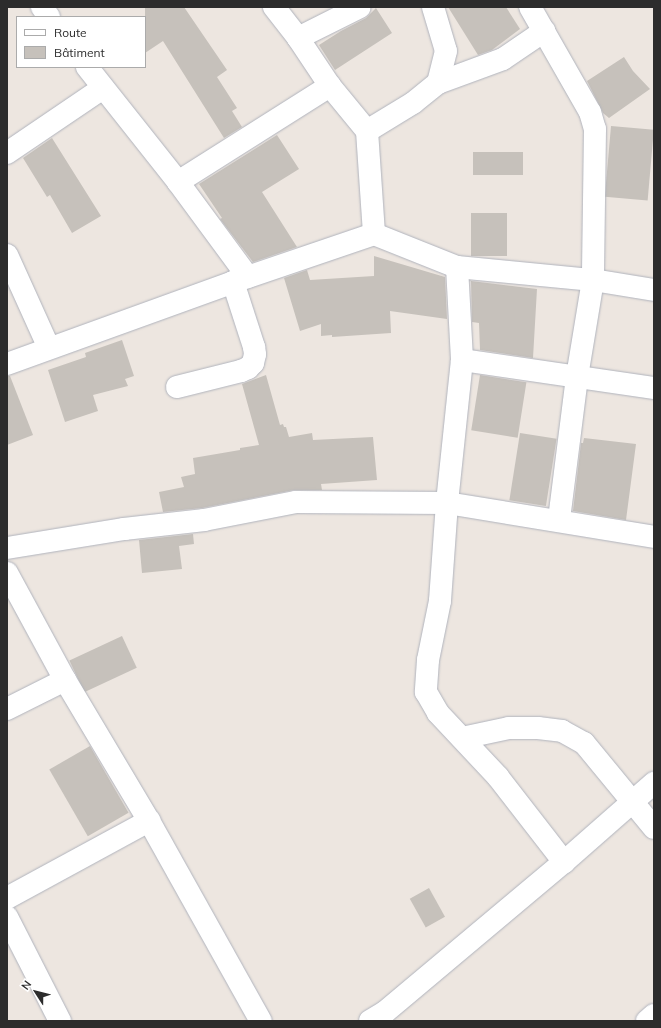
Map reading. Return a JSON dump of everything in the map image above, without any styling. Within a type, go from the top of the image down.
[{"type":"street","points":[[42,7],[48,16]]},
{"type":"street","points":[[274,7],[298,38],[330,86],[367,131],[374,234]]},
{"type":"street","points":[[298,38],[360,7]]},
{"type":"street","points":[[433,7],[446,51],[438,83]]},
{"type":"street","points":[[530,7],[594,121],[593,280],[577,377],[559,520]]},
{"type":"street","points":[[367,131],[413,103],[438,83],[503,59],[544,31]]},
{"type":"street","points":[[88,68],[178,182],[240,279],[254,348],[253,362],[241,371],[177,387]]},
{"type":"street","points":[[178,182],[330,86]]},
{"type":"street","points":[[7,153],[103,88]]},
{"type":"street","points":[[7,364],[240,279],[374,234],[456,266],[593,280],[654,290]]},
{"type":"street","points":[[7,255],[49,348]]},
{"type":"street","points":[[456,266],[462,360],[447,503],[440,601],[428,660],[426,692],[438,713],[498,777],[564,862]]},
{"type":"street","points":[[462,360],[654,388]]},
{"type":"street","points":[[7,548],[124,529],[204,520],[296,502],[447,503],[559,520],[654,537]]},
{"type":"street","points":[[7,573],[65,680],[149,821],[261,1021]]},
{"type":"street","points":[[7,709],[65,680]]},
{"type":"street","points":[[462,738],[509,728],[538,728],[562,731],[584,743],[654,828]]},
{"type":"street","points":[[382,1018],[654,783]]},
{"type":"street","points":[[7,898],[149,821]]},
{"type":"street","points":[[7,917],[60,1021]]},
{"type":"street","points":[[647,1021],[654,1015]]},
{"type":"building","points":[[145,7],[184,7],[227,70],[217,77],[237,108],[232,111],[242,127],[224,138],[163,41],[146,52]]},
{"type":"building","points":[[448,7],[506,7],[520,29],[492,50],[478,55]]},
{"type":"building","points":[[376,8],[392,33],[335,70],[319,45],[366,18]]},
{"type":"building","points":[[624,57],[633,71],[650,89],[609,118],[603,113],[587,81]]},
{"type":"building","points":[[611,126],[654,130],[648,200],[605,197]]},
{"type":"building","points":[[277,135],[299,169],[262,192],[297,247],[253,262],[220,219],[222,218],[199,184]]},
{"type":"building","points":[[52,138],[101,216],[72,233],[50,195],[47,197],[23,158]]},
{"type":"building","points":[[473,152],[523,152],[523,175],[473,175]]},
{"type":"building","points":[[471,213],[507,213],[507,256],[471,256]]},
{"type":"building","points":[[374,256],[445,277],[447,319],[390,311],[391,333],[332,337],[332,335],[321,336],[321,324],[300,331],[284,278],[307,270],[310,280],[374,276]]},
{"type":"building","points":[[471,281],[537,289],[533,358],[480,350],[479,323],[472,322]]},
{"type":"building","points":[[122,340],[134,376],[125,379],[128,386],[93,395],[98,411],[65,422],[48,370],[86,357],[85,353]]},
{"type":"building","points":[[266,375],[280,425],[283,424],[284,427],[286,427],[289,437],[312,433],[313,440],[373,437],[377,480],[321,484],[322,490],[294,490],[202,508],[163,512],[159,492],[184,487],[181,477],[195,474],[193,458],[240,450],[240,448],[259,445],[242,384]]},
{"type":"building","points":[[480,375],[526,382],[518,438],[471,430]]},
{"type":"building","points":[[7,376],[10,376],[33,435],[7,445]]},
{"type":"building","points":[[520,433],[557,439],[546,506],[509,500]]},
{"type":"building","points":[[584,438],[636,444],[626,520],[573,511],[581,443],[583,443]]},
{"type":"building","points":[[193,534],[194,544],[179,546],[182,569],[142,573],[139,540]]},
{"type":"building","points":[[122,636],[137,668],[84,692],[69,661]]},
{"type":"building","points":[[90,746],[128,813],[88,836],[49,770]]},
{"type":"building","points":[[429,888],[445,917],[426,928],[410,899]]}]
